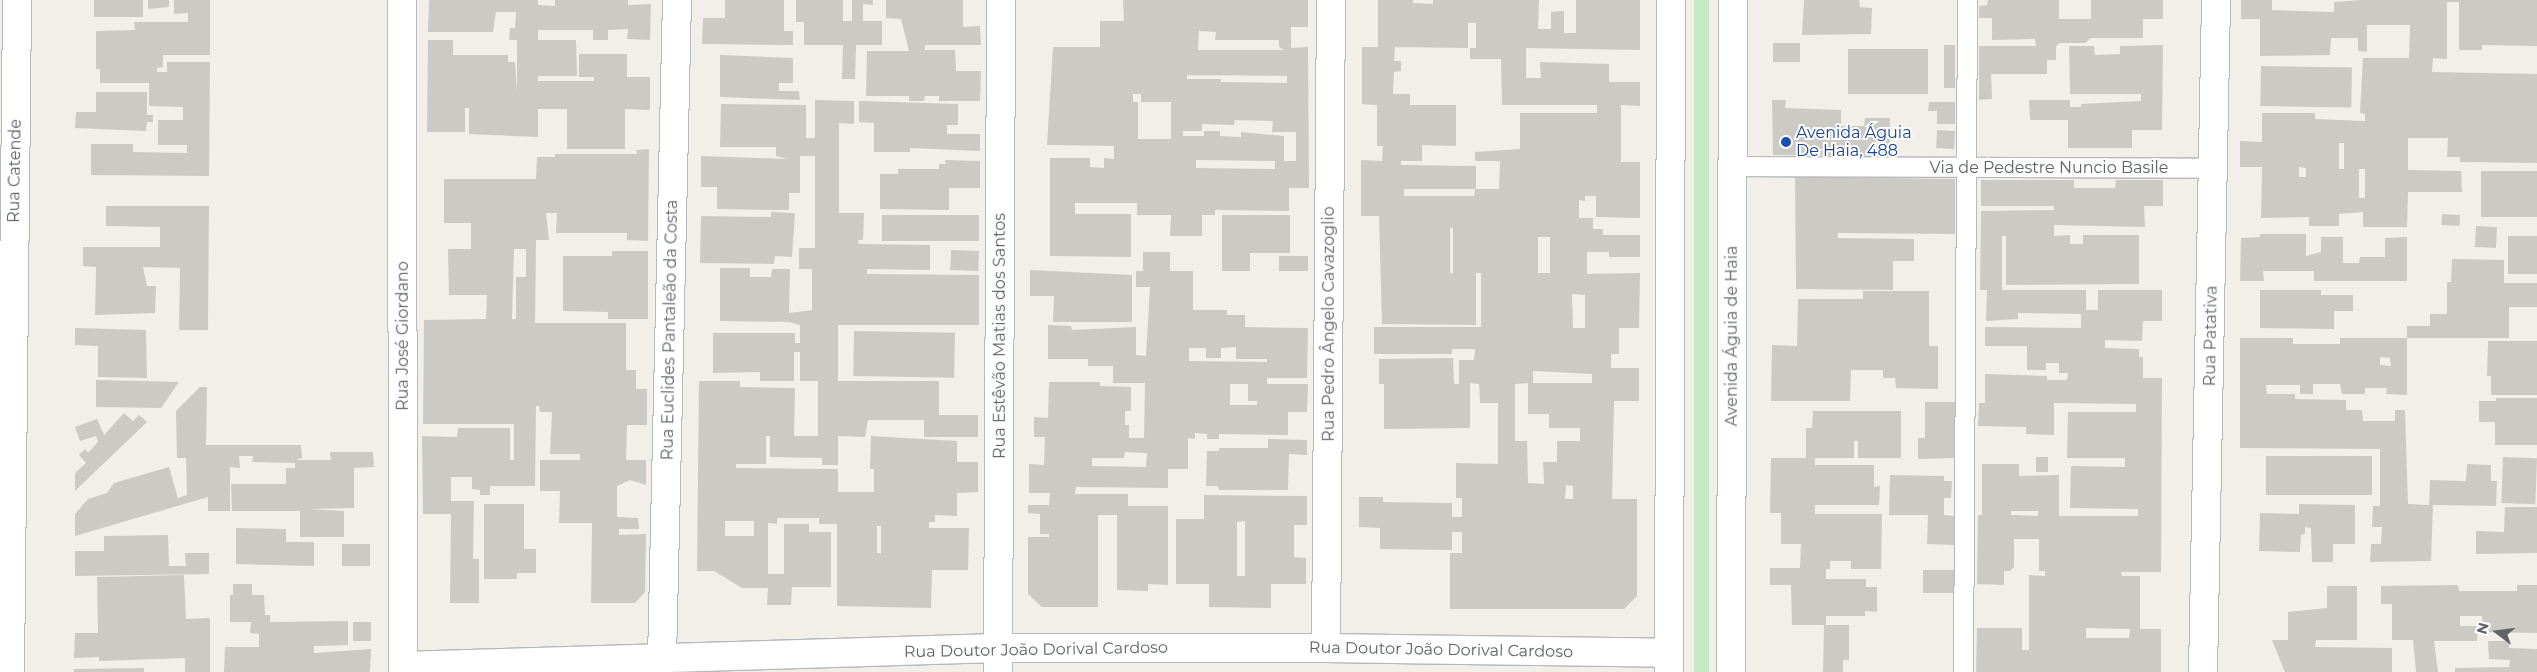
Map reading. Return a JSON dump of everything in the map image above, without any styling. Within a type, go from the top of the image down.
[{"type":"street","name":"Rua Catende","points":[[10,672],[4,606],[17,0]]},
{"type":"street","name":"Rua José Giordano","points":[[402,0],[403,669]]},
{"type":"street","name":"Rua Euclides Pantaleão da Costa","points":[[662,660],[676,0]]},
{"type":"street","name":"Rua Estêvão Matias dos Santos","points":[[998,660],[1001,0]]},
{"type":"street","name":"Rua Pedro Ângelo Cavazoglio","points":[[1326,648],[1331,0]]},
{"type":"street","points":[[1669,663],[1671,0]]},
{"type":"street","name":"Avenida Águia de Haia","points":[[1731,672],[1733,0]]},
{"type":"street","name":"Rua Patativa","points":[[2203,672],[2216,0]]},
{"type":"street","name":"Rua Doutor João Dorival Cardoso","points":[[403,669],[662,660],[998,660],[1326,648],[1669,663]]},
{"type":"lane","points":[[1963,672],[1964,169],[1967,0]]},
{"type":"lane","name":"Via de Pedestre Nuncio Basile","points":[[1733,166],[1964,169],[2214,168]]},
{"type":"green space","points":[[1694,0],[1709,0],[1709,672],[1694,672]]},
{"type":"building","points":[[94,0],[143,0],[143,17],[94,17]]},
{"type":"building","points":[[148,0],[169,0],[169,7],[148,9]]},
{"type":"building","points":[[174,0],[210,0],[210,55],[163,55],[163,67],[157,68],[157,72],[167,72],[167,62],[210,62],[209,176],[91,175],[91,144],[133,144],[133,152],[187,153],[187,145],[158,145],[158,120],[183,120],[183,107],[149,106],[149,83],[100,83],[100,69],[96,69],[96,31],[135,30],[134,22],[188,22],[188,13],[174,14]]},
{"type":"building","points":[[429,0],[538,0],[538,5],[555,6],[555,0],[628,0],[628,5],[651,4],[650,40],[627,39],[628,29],[608,30],[608,40],[593,40],[593,30],[538,30],[538,40],[576,40],[577,76],[538,76],[538,81],[594,81],[594,77],[579,77],[579,54],[627,54],[627,77],[650,77],[650,110],[625,109],[625,149],[567,149],[567,109],[538,109],[538,137],[469,134],[469,108],[465,108],[465,132],[427,132],[428,40],[453,40],[453,55],[508,55],[508,62],[515,62],[517,92],[517,40],[509,40],[510,28],[515,28],[516,12],[496,12],[493,32],[428,32]]},
{"type":"building","points":[[725,0],[784,0],[784,31],[793,31],[793,45],[702,44],[703,18],[725,18]]},
{"type":"building","points":[[796,0],[843,0],[843,21],[852,21],[852,0],[873,0],[873,5],[863,4],[863,21],[882,21],[882,45],[856,45],[855,79],[842,79],[843,45],[804,45],[804,22],[796,22]]},
{"type":"building","points":[[886,0],[963,0],[963,27],[980,26],[981,45],[925,45],[925,50],[955,50],[956,71],[981,71],[980,101],[939,101],[939,96],[925,96],[924,101],[909,101],[909,96],[866,96],[867,51],[909,51],[901,19],[886,18]]},
{"type":"building","points":[[1123,0],[1308,0],[1308,27],[1291,27],[1291,48],[1308,47],[1309,188],[1289,188],[1289,211],[1215,210],[1215,215],[1202,215],[1202,236],[1170,236],[1171,215],[1137,215],[1137,203],[1075,203],[1075,214],[1131,214],[1131,257],[1050,256],[1050,158],[1090,158],[1090,167],[1104,168],[1104,158],[1114,159],[1114,146],[1047,145],[1053,47],[1100,47],[1100,21],[1124,21]],"holes":[[[1199,31],[1216,32],[1215,40],[1279,40],[1279,47],[1284,50],[1198,50]],[[1187,75],[1287,76],[1287,83],[1221,82],[1221,79],[1187,79]],[[1133,94],[1141,94],[1141,102],[1171,102],[1171,139],[1138,139],[1138,102],[1133,102]],[[1235,120],[1273,121],[1272,132],[1296,132],[1296,161],[1284,161],[1284,136],[1241,132],[1241,137],[1220,136],[1220,131],[1204,131],[1204,136],[1183,136],[1183,131],[1202,131],[1202,124],[1234,125]],[[1196,160],[1275,161],[1275,169],[1196,168]]]},
{"type":"building","points":[[1378,0],[1413,0],[1413,3],[1433,4],[1433,0],[1539,0],[1538,29],[1551,29],[1551,12],[1564,11],[1564,33],[1576,33],[1576,0],[1640,0],[1640,50],[1526,48],[1526,78],[1541,78],[1540,62],[1609,64],[1609,82],[1640,82],[1640,106],[1621,105],[1621,162],[1640,162],[1640,218],[1596,217],[1596,196],[1585,196],[1585,201],[1579,200],[1579,218],[1593,218],[1593,229],[1603,229],[1603,235],[1640,235],[1640,257],[1609,257],[1609,252],[1587,252],[1587,274],[1640,273],[1639,328],[1619,328],[1619,354],[1611,354],[1611,368],[1639,368],[1639,401],[1614,401],[1612,499],[1637,499],[1637,596],[1624,609],[1450,609],[1450,553],[1462,553],[1462,532],[1452,532],[1452,550],[1380,549],[1380,528],[1359,527],[1359,497],[1383,497],[1383,502],[1452,503],[1452,517],[1462,517],[1462,498],[1456,498],[1456,463],[1498,464],[1498,403],[1480,403],[1479,384],[1470,383],[1470,428],[1384,429],[1384,384],[1379,384],[1379,359],[1453,358],[1454,384],[1459,384],[1459,360],[1474,360],[1475,349],[1452,349],[1452,354],[1374,354],[1374,327],[1481,327],[1481,273],[1476,273],[1476,325],[1382,324],[1379,216],[1361,216],[1361,160],[1382,161],[1383,146],[1377,146],[1377,105],[1362,104],[1362,47],[1378,47]],"holes":[[[1468,23],[1476,23],[1476,48],[1470,48],[1470,59],[1501,59],[1502,105],[1597,105],[1597,113],[1520,113],[1520,149],[1475,152],[1475,161],[1500,161],[1499,189],[1476,189],[1476,166],[1401,165],[1401,161],[1422,161],[1422,145],[1456,146],[1456,105],[1410,105],[1410,94],[1393,94],[1394,72],[1401,71],[1401,61],[1394,61],[1395,47],[1468,48]],[[1404,189],[1475,189],[1474,196],[1404,196]],[[1450,228],[1453,228],[1453,273],[1450,273]],[[1538,237],[1550,237],[1550,273],[1538,273]],[[1572,294],[1585,295],[1585,328],[1573,328]],[[1533,371],[1592,374],[1592,383],[1533,383]],[[1528,383],[1528,414],[1549,414],[1549,428],[1580,428],[1580,441],[1557,441],[1557,462],[1543,462],[1544,484],[1528,483],[1527,441],[1515,441],[1515,384]],[[1566,485],[1573,486],[1573,499],[1565,499]]]},
{"type":"building","points":[[1804,0],[1859,0],[1860,7],[1872,8],[1871,34],[1802,35]]},
{"type":"building","points":[[1988,0],[2059,0],[2059,19],[2091,19],[2091,0],[2163,0],[2163,19],[2143,19],[2143,38],[2091,38],[2085,43],[2060,43],[2056,46],[2056,60],[2047,60],[2047,74],[1991,74],[1992,99],[1979,100],[1979,46],[2036,46],[2035,39],[1992,40],[1992,18],[1979,18],[1979,6],[1987,5]]},
{"type":"building","points":[[2241,0],[2272,0],[2272,10],[2334,12],[2334,2],[2362,0],[2537,0],[2537,46],[2482,45],[2482,50],[2459,50],[2459,2],[2447,2],[2447,59],[2433,58],[2432,72],[2537,74],[2537,163],[2460,162],[2460,157],[2447,157],[2448,138],[2408,138],[2408,170],[2461,171],[2462,192],[2408,192],[2407,227],[2363,227],[2363,212],[2339,214],[2339,226],[2309,226],[2309,217],[2261,218],[2262,167],[2240,167],[2240,141],[2262,142],[2262,113],[2315,113],[2315,119],[2365,121],[2365,114],[2360,113],[2363,58],[2409,58],[2410,25],[2367,25],[2367,52],[2358,51],[2358,38],[2331,38],[2330,55],[2260,56],[2260,19],[2241,19]],"holes":[[[2339,143],[2344,143],[2344,169],[2339,169]],[[2299,167],[2306,168],[2306,177],[2299,177]],[[2359,169],[2365,169],[2365,198],[2359,198]]]},
{"type":"building","points":[[1773,43],[1800,43],[1800,62],[1773,62]]},
{"type":"building","points":[[1944,45],[1955,45],[1955,88],[1944,88]]},
{"type":"building","points":[[2163,45],[2162,130],[2132,130],[2132,148],[2068,148],[2068,120],[2030,120],[2029,100],[2070,100],[2070,107],[2081,107],[2081,104],[2141,101],[2141,94],[2070,94],[2069,46],[2094,46],[2095,55],[2120,54],[2120,46]]},
{"type":"building","points":[[1848,49],[1928,49],[1928,94],[1848,94]]},
{"type":"building","points":[[720,55],[793,58],[793,83],[779,83],[779,91],[799,91],[800,100],[720,97]]},
{"type":"building","points":[[2261,66],[2352,68],[2351,108],[2260,106]]},
{"type":"building","points":[[96,92],[147,92],[147,115],[153,115],[153,122],[147,122],[146,131],[75,128],[76,112],[96,112]]},
{"type":"building","points":[[815,100],[854,101],[854,124],[839,123],[839,213],[864,213],[863,240],[858,240],[859,244],[930,245],[930,270],[867,269],[867,274],[979,275],[979,325],[838,325],[838,381],[939,381],[939,415],[978,415],[978,437],[924,437],[924,420],[868,420],[865,437],[838,436],[838,465],[822,465],[822,458],[770,457],[770,436],[766,436],[766,464],[736,464],[736,468],[838,469],[838,492],[874,492],[874,469],[870,469],[871,436],[957,441],[957,462],[978,462],[978,492],[957,493],[957,516],[935,515],[935,522],[929,522],[929,528],[969,528],[968,570],[932,570],[931,608],[837,606],[837,524],[819,524],[819,518],[777,518],[777,524],[768,523],[768,574],[784,574],[784,524],[809,524],[809,532],[831,532],[831,587],[792,587],[791,605],[767,605],[768,588],[742,588],[714,571],[697,571],[699,381],[740,381],[740,387],[795,388],[794,436],[818,436],[818,381],[800,381],[800,352],[794,352],[794,381],[760,381],[760,372],[713,373],[713,333],[795,333],[795,343],[800,343],[800,325],[789,322],[720,321],[720,268],[750,268],[750,277],[771,277],[772,269],[790,269],[789,313],[812,310],[812,269],[799,269],[799,248],[815,248],[815,156],[800,156],[800,193],[789,193],[789,210],[717,209],[717,187],[701,187],[701,156],[788,159],[776,156],[776,147],[720,147],[721,104],[806,105],[806,138],[815,138]],"holes":[[[725,521],[754,521],[754,536],[725,536]],[[877,526],[881,526],[881,553],[877,553]]]},
{"type":"building","points":[[1772,100],[1786,100],[1785,108],[1841,110],[1841,126],[1864,126],[1865,118],[1890,118],[1890,156],[1773,155]]},
{"type":"building","points":[[859,101],[958,104],[958,125],[947,125],[947,134],[980,134],[980,151],[910,148],[910,152],[874,152],[874,123],[859,122]]},
{"type":"building","points":[[1929,102],[1955,102],[1955,124],[1937,124],[1937,111],[1928,111]]},
{"type":"building","points":[[1937,130],[1955,131],[1954,149],[1936,148]]},
{"type":"building","points":[[649,149],[648,241],[627,240],[627,233],[556,233],[557,213],[546,213],[549,240],[536,240],[535,323],[626,323],[626,370],[636,370],[636,389],[647,389],[647,425],[627,425],[626,460],[646,460],[646,485],[630,480],[617,486],[617,517],[638,518],[639,529],[619,529],[619,535],[646,534],[645,592],[635,603],[591,603],[592,523],[559,523],[560,491],[540,491],[540,460],[580,460],[580,454],[550,454],[552,412],[540,412],[539,406],[536,406],[535,486],[490,486],[490,495],[480,495],[480,490],[472,489],[472,477],[451,477],[451,501],[474,501],[473,559],[479,559],[479,603],[450,603],[451,514],[423,514],[422,436],[457,437],[458,428],[510,428],[510,460],[514,460],[514,424],[423,424],[424,320],[486,319],[487,295],[449,295],[448,249],[471,249],[471,223],[444,223],[444,179],[536,179],[537,157],[555,157],[555,154],[637,154],[636,150]],"holes":[[[514,249],[526,249],[526,277],[516,277],[516,319],[512,319]]]},
{"type":"building","points":[[945,160],[980,161],[980,188],[949,188],[949,210],[880,209],[880,174],[898,174],[898,169],[939,169],[939,164],[946,164]]},
{"type":"building","points":[[2481,171],[2537,171],[2537,217],[2481,217]]},
{"type":"building","points":[[1795,177],[1955,179],[1955,234],[1838,233],[1838,238],[1914,239],[1914,261],[1893,261],[1893,290],[1796,289]]},
{"type":"building","points":[[1981,180],[2074,180],[2074,188],[2115,188],[2116,180],[2163,180],[2163,206],[2144,206],[2145,227],[2054,225],[2054,236],[2070,235],[2070,244],[2083,244],[2083,235],[2139,235],[2139,284],[2006,285],[2006,236],[2002,236],[2002,290],[2086,290],[2086,310],[2098,310],[2098,290],[2162,290],[2162,321],[2143,321],[2142,341],[2105,340],[2105,348],[2139,349],[2139,357],[2143,357],[2143,378],[2162,378],[2161,572],[2121,572],[2122,576],[2140,576],[2140,629],[2161,629],[2161,672],[1976,672],[1977,628],[2022,628],[2022,650],[2029,650],[2029,575],[2045,576],[2045,571],[2039,571],[2039,539],[2014,539],[2014,567],[2010,571],[2004,571],[2004,585],[1977,584],[1978,515],[1982,515],[1982,464],[2019,464],[2019,476],[2059,475],[2059,516],[2138,516],[2138,509],[2070,508],[2071,466],[2125,467],[2125,458],[2067,458],[2068,412],[2136,412],[2136,404],[2054,403],[2054,435],[2026,434],[2026,427],[1978,426],[1979,403],[1985,403],[1985,374],[2047,376],[2047,380],[2067,380],[2068,373],[2059,373],[2059,363],[2046,363],[2046,370],[2027,370],[2027,346],[1985,346],[1985,327],[2081,328],[2081,314],[2018,313],[2018,319],[1986,321],[1987,290],[1980,290],[1981,211],[2054,210],[2054,206],[1981,206]],"holes":[[[2011,511],[2038,511],[2038,516],[2011,515]],[[2086,628],[2130,629],[2129,638],[2086,638]]]},
{"type":"building","points":[[106,206],[209,206],[208,330],[179,330],[180,268],[143,267],[147,286],[156,286],[155,313],[95,315],[96,267],[83,266],[83,247],[160,247],[160,227],[106,226]]},
{"type":"building","points":[[771,212],[795,213],[792,257],[775,256],[774,264],[700,263],[701,216],[771,217]]},
{"type":"building","points":[[2442,214],[2460,215],[2459,226],[2441,225]]},
{"type":"building","points":[[882,215],[979,215],[979,241],[882,241]]},
{"type":"building","points":[[1222,215],[1290,215],[1290,253],[1250,253],[1250,271],[1222,271]]},
{"type":"building","points":[[2476,226],[2497,227],[2496,248],[2475,247]]},
{"type":"building","points":[[2260,234],[2306,234],[2306,256],[2321,252],[2321,237],[2343,237],[2343,263],[2359,263],[2360,257],[2385,257],[2385,238],[2407,237],[2407,281],[2314,281],[2314,271],[2263,271],[2264,281],[2240,281],[2241,238],[2260,237]]},
{"type":"building","points":[[2508,236],[2537,236],[2537,274],[2508,274]]},
{"type":"building","points":[[951,250],[979,251],[978,271],[950,270]]},
{"type":"building","points":[[612,251],[648,251],[648,319],[608,319],[608,312],[563,311],[563,256],[612,256]]},
{"type":"building","points":[[1143,252],[1170,252],[1170,271],[1193,271],[1193,310],[1227,310],[1227,315],[1245,315],[1245,327],[1308,328],[1307,378],[1267,378],[1267,384],[1308,384],[1307,412],[1288,412],[1288,435],[1219,434],[1219,439],[1207,439],[1207,434],[1195,433],[1195,439],[1188,438],[1188,469],[1168,469],[1168,488],[1076,487],[1075,494],[1128,494],[1128,506],[1168,506],[1168,585],[1148,584],[1148,591],[1117,590],[1117,515],[1098,515],[1098,607],[1042,607],[1028,594],[1028,537],[1049,537],[1049,534],[1040,534],[1040,514],[1028,513],[1028,505],[1049,505],[1050,493],[1029,493],[1029,464],[1044,465],[1045,437],[1034,437],[1034,417],[1048,418],[1049,382],[1100,382],[1100,386],[1131,387],[1131,411],[1125,411],[1125,425],[1129,425],[1129,438],[1144,438],[1145,383],[1113,383],[1113,366],[1088,366],[1088,359],[1048,359],[1048,325],[1071,326],[1072,330],[1136,327],[1136,355],[1146,356],[1150,287],[1136,287],[1136,271],[1143,271]],"holes":[[[1236,347],[1236,359],[1267,359],[1267,362],[1189,361],[1189,348],[1206,348],[1206,358],[1221,358],[1221,348]],[[1230,384],[1248,384],[1248,401],[1257,401],[1257,405],[1230,405]],[[1125,452],[1147,453],[1146,467],[1092,466],[1092,458],[1124,458]]]},
{"type":"building","points":[[1279,256],[1308,256],[1308,271],[1279,271]]},
{"type":"building","points":[[2452,259],[2504,260],[2504,283],[2537,283],[2537,307],[2509,307],[2509,338],[2407,338],[2407,326],[2430,326],[2430,314],[2447,314],[2447,282],[2451,282]]},
{"type":"building","points":[[1030,270],[1132,275],[1132,322],[1053,322],[1054,296],[1030,296]]},
{"type":"building","points":[[2260,290],[2321,290],[2321,295],[2353,295],[2353,311],[2334,311],[2334,329],[2260,328]]},
{"type":"building","points":[[1863,291],[1929,291],[1929,346],[1938,346],[1938,389],[1896,388],[1895,378],[1883,378],[1883,370],[1851,370],[1850,401],[1771,401],[1772,345],[1797,346],[1798,299],[1863,299]]},
{"type":"building","points":[[75,328],[146,330],[147,378],[98,377],[98,346],[75,345]]},
{"type":"building","points":[[854,331],[955,333],[954,378],[853,376]]},
{"type":"building","points":[[2240,338],[2293,338],[2293,344],[2340,344],[2340,338],[2407,338],[2407,395],[2386,394],[2387,388],[2365,388],[2365,394],[2342,394],[2340,384],[2313,384],[2313,394],[2300,394],[2300,385],[2266,385],[2267,394],[2295,394],[2295,399],[2346,400],[2346,410],[2362,410],[2363,421],[2395,421],[2395,410],[2405,410],[2408,504],[2429,505],[2430,480],[2466,481],[2467,464],[2491,465],[2491,481],[2497,481],[2496,506],[2433,505],[2431,561],[2370,562],[2371,544],[2381,544],[2382,527],[2372,527],[2373,506],[2380,506],[2380,449],[2240,448]],"holes":[[[2380,357],[2390,358],[2391,366],[2380,365]]]},
{"type":"building","points":[[2488,341],[2537,341],[2537,395],[2491,395],[2491,376],[2487,376]]},
{"type":"building","points":[[96,380],[179,382],[161,408],[96,407]]},
{"type":"building","points":[[200,387],[207,387],[206,445],[301,445],[302,458],[295,460],[331,460],[330,452],[373,452],[374,467],[354,468],[354,508],[310,509],[344,511],[344,537],[300,537],[300,511],[232,511],[231,484],[286,484],[286,468],[295,468],[295,463],[252,462],[253,456],[239,456],[240,468],[230,467],[230,511],[208,511],[208,497],[75,536],[75,514],[88,499],[107,493],[114,483],[169,467],[178,498],[187,495],[186,458],[177,458],[176,411]]},
{"type":"building","points":[[2496,398],[2537,398],[2537,445],[2495,445],[2495,422],[2479,422],[2479,401],[2496,401]]},
{"type":"building","points":[[1925,402],[1955,402],[1954,458],[1918,459],[1918,438],[1925,438]]},
{"type":"building","points":[[1813,411],[1901,411],[1901,458],[1858,458],[1858,441],[1854,441],[1854,458],[1815,458],[1815,465],[1874,465],[1874,487],[1880,486],[1879,505],[1815,505],[1815,514],[1882,514],[1881,569],[1851,569],[1851,561],[1830,561],[1830,569],[1826,569],[1826,579],[1866,579],[1866,587],[1877,587],[1877,612],[1865,611],[1865,616],[1826,616],[1826,625],[1849,625],[1849,660],[1843,660],[1843,672],[1823,672],[1824,625],[1792,625],[1791,585],[1770,585],[1770,568],[1800,568],[1801,544],[1781,544],[1781,513],[1770,513],[1771,458],[1806,458],[1806,428],[1812,428]]},
{"type":"building","points":[[124,413],[133,421],[139,415],[147,422],[75,491],[75,473],[86,463],[79,455],[85,449],[88,453],[98,442],[96,436],[80,441],[75,427],[97,419],[104,435]]},
{"type":"building","points":[[1268,439],[1307,440],[1307,455],[1289,454],[1288,490],[1219,490],[1218,486],[1206,486],[1207,451],[1219,451],[1219,448],[1268,448]]},
{"type":"building","points":[[2266,456],[2372,456],[2372,495],[2266,495]]},
{"type":"building","points":[[2036,457],[2048,457],[2048,472],[2036,472]]},
{"type":"building","points":[[2503,457],[2537,458],[2535,504],[2501,503]]},
{"type":"building","points":[[1890,475],[1944,476],[1944,481],[1952,481],[1951,498],[1944,498],[1944,515],[1954,516],[1954,545],[1927,544],[1928,515],[1889,515]]},
{"type":"building","points":[[1204,495],[1307,496],[1307,525],[1294,525],[1294,557],[1306,558],[1306,584],[1271,584],[1271,608],[1209,607],[1209,584],[1176,584],[1176,519],[1204,519]],"holes":[[[1245,521],[1245,576],[1237,576],[1237,522]]]},
{"type":"building","points":[[484,504],[524,504],[524,549],[536,549],[536,573],[517,573],[517,579],[484,579]]},
{"type":"building","points":[[2299,504],[2355,505],[2355,544],[2333,544],[2333,562],[2312,562],[2311,528],[2305,527],[2305,534],[2301,535],[2300,552],[2259,551],[2260,513],[2299,514]]},
{"type":"building","points":[[2505,507],[2537,507],[2537,553],[2476,554],[2476,531],[2504,532]]},
{"type":"building","points":[[236,528],[286,529],[286,542],[314,542],[314,566],[236,564]]},
{"type":"building","points":[[168,535],[169,566],[186,566],[185,553],[209,553],[209,574],[75,576],[75,551],[104,551],[104,536]]},
{"type":"building","points":[[342,544],[370,544],[370,566],[342,566]]},
{"type":"building","points":[[1923,570],[1954,570],[1954,593],[1923,593]]},
{"type":"building","points":[[184,575],[186,619],[210,618],[210,672],[185,672],[185,658],[99,661],[99,657],[74,658],[75,633],[98,633],[97,577]]},
{"type":"building","points":[[233,584],[252,584],[252,595],[264,595],[265,615],[270,615],[270,622],[348,621],[348,645],[314,646],[314,653],[371,649],[370,672],[224,672],[225,647],[259,647],[259,634],[250,633],[251,622],[230,622],[230,595],[233,595]]},
{"type":"building","points":[[2458,585],[2459,591],[2517,591],[2517,585],[2537,585],[2537,633],[2482,632],[2482,616],[2460,616],[2460,626],[2478,626],[2477,641],[2434,641],[2438,672],[2416,672],[2413,640],[2392,640],[2392,604],[2381,604],[2381,586]]},
{"type":"building","points":[[2327,586],[2357,586],[2357,640],[2316,640],[2315,647],[2392,648],[2392,672],[2285,672],[2272,640],[2288,640],[2288,612],[2327,608]]},
{"type":"building","points":[[353,622],[371,622],[371,641],[353,641]]},
{"type":"building","points":[[2488,641],[2509,641],[2509,648],[2537,649],[2537,672],[2455,672],[2455,668],[2509,667],[2510,660],[2489,659]]},
{"type":"building","points":[[144,668],[144,672],[74,672],[74,669]]},
{"type":"place","name":"Avenida Águia De Haia, 488","points":[[1786,142]]}]
